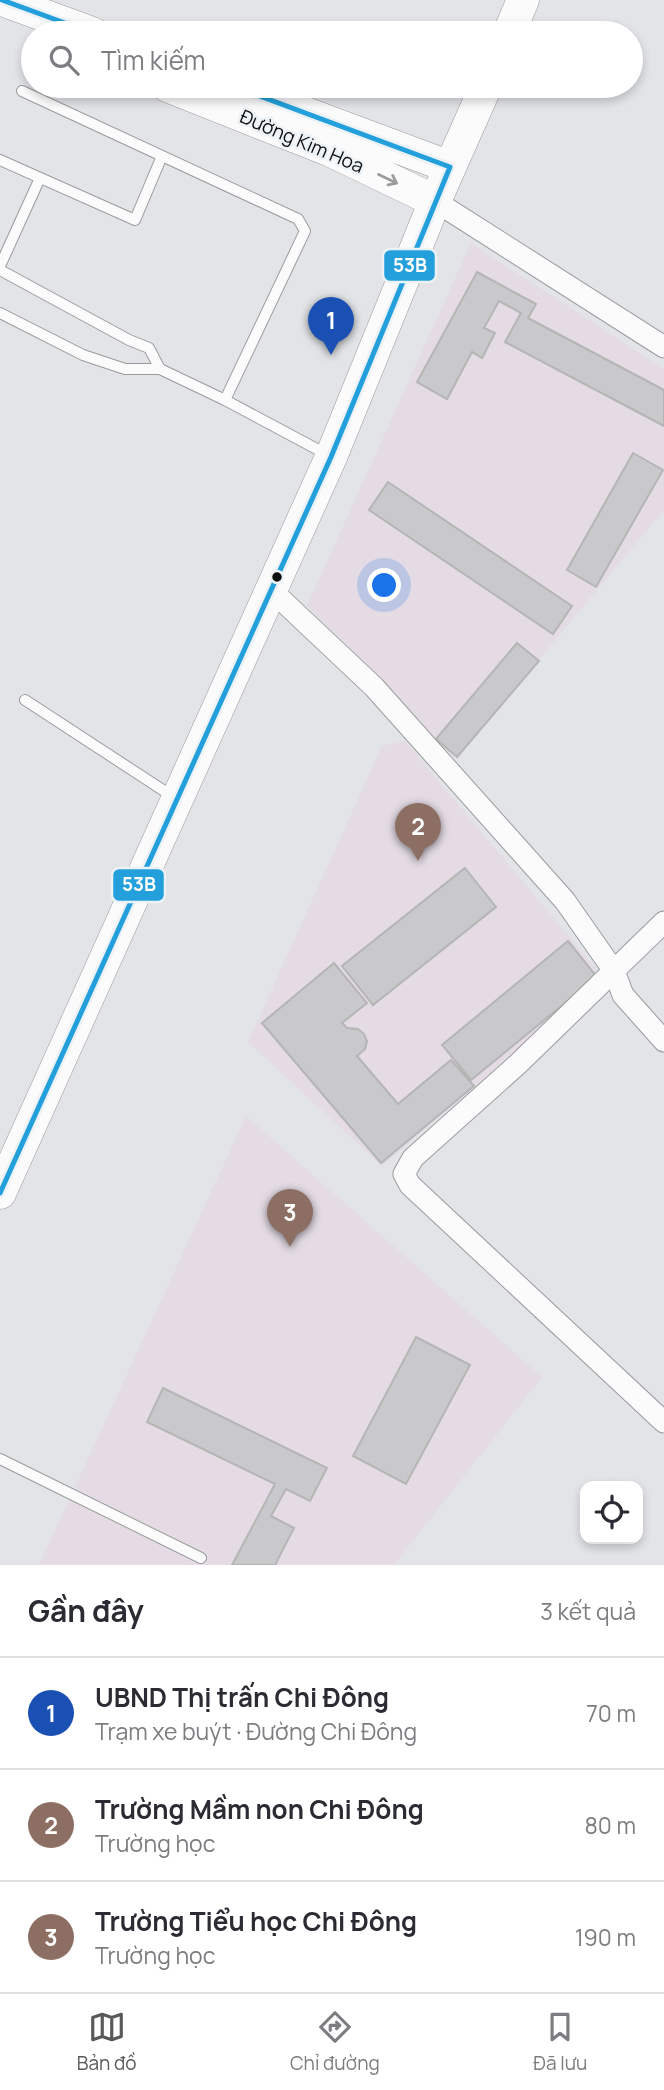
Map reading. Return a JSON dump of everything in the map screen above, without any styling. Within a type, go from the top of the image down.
[{"type":"street","points":[[2,0],[59,21]]},
{"type":"street","points":[[514,21],[523,0]]},
{"type":"street","points":[[0,22],[21,29]]},
{"type":"street","name":"Đường Kim Hoa","points":[[197,98],[331,151],[435,201]]},
{"type":"street","name":"Đường Kim Hoa","points":[[265,98],[450,167]]},
{"type":"street","points":[[0,1193],[331,457],[480,98]]},
{"type":"street","points":[[435,201],[664,347]]},
{"type":"street","points":[[270,589],[374,687],[565,901],[614,971],[623,995],[664,1041]]},
{"type":"street","points":[[664,922],[518,1064],[413,1158],[404,1174],[410,1185],[664,1422]]},
{"type":"lane","points":[[39,98],[298,219],[305,231],[225,400]]},
{"type":"lane","points":[[0,160],[135,220],[162,156]]},
{"type":"lane","points":[[40,178],[0,268],[129,340],[149,348],[160,369]]},
{"type":"lane","points":[[0,313],[83,355],[125,369],[160,369],[225,400],[331,457]]},
{"type":"lane","points":[[25,700],[177,800]]},
{"type":"lane","points":[[0,1458],[201,1558]]},
{"type":"shaded area","points":[[471,243],[664,369],[664,510],[457,757],[436,739],[307,606]]},
{"type":"shaded area","points":[[405,741],[603,977],[382,1166],[248,1042],[382,746]]},
{"type":"shaded area","points":[[246,1116],[542,1377],[394,1565],[39,1565]]},
{"type":"building","points":[[477,272],[536,304],[528,318],[664,390],[664,426],[505,342],[521,313],[499,301],[484,328],[495,333],[482,358],[472,352],[447,399],[417,382]]},
{"type":"building","points":[[633,453],[663,470],[596,587],[567,570]]},
{"type":"building","points":[[388,482],[572,606],[553,634],[369,510]]},
{"type":"building","points":[[517,643],[539,661],[457,757],[436,739]]},
{"type":"building","points":[[465,868],[496,907],[373,1005],[342,966]]},
{"type":"building","points":[[568,941],[597,977],[471,1080],[442,1045]]},
{"type":"building","points":[[334,963],[367,1003],[342,1023],[347,1028],[358,1029],[364,1034],[367,1041],[365,1049],[357,1056],[398,1104],[451,1060],[474,1086],[381,1163],[262,1023]]},
{"type":"building","points":[[416,1337],[470,1365],[406,1484],[353,1456]]},
{"type":"building","points":[[163,1388],[327,1468],[310,1501],[286,1489],[271,1516],[294,1528],[275,1565],[232,1565],[275,1484],[147,1422]]},
{"type":"transit line","name":"53B","points":[[2,0],[59,21]]},
{"type":"transit line","name":"53B","points":[[0,1193],[331,457],[450,167],[265,98]]},
{"type":"place","name":"UBND Thị trấn Chi Đông","points":[[331,355]]},
{"type":"place","name":"Trường Mầm non Chi Đông","points":[[418,861]]},
{"type":"place","name":"Trường Tiểu học Chi Đông","points":[[290,1247]]}]
